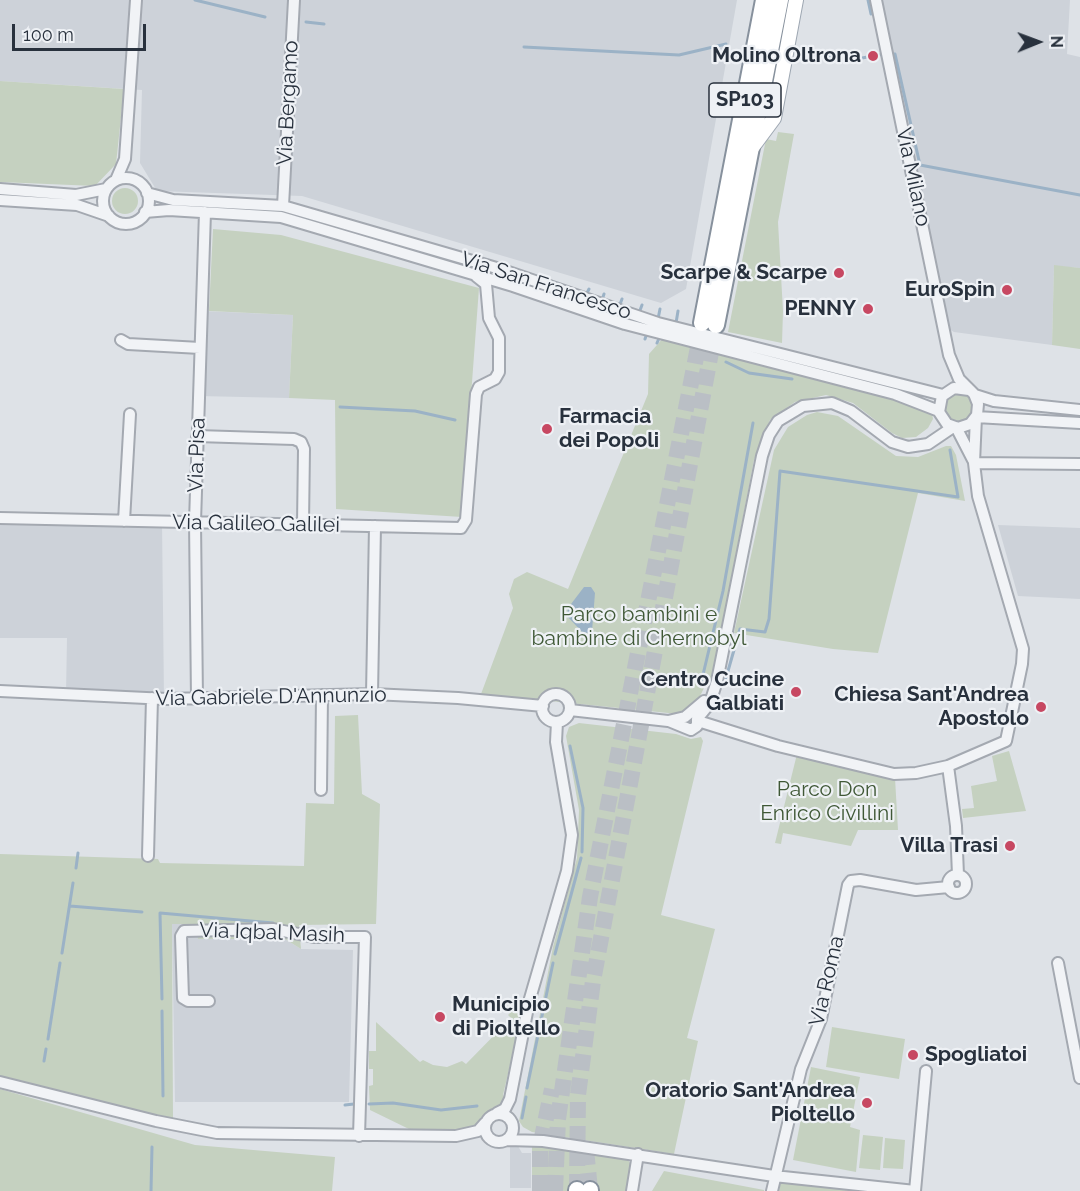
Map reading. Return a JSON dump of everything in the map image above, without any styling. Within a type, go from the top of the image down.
[{"type":"highway","name":"SP103","points":[[745,102],[759,0]]},
{"type":"highway","name":"SP103","points":[[764,0],[726,200],[709,324],[751,149],[780,0]]},
{"type":"main road","points":[[751,149],[774,118],[796,0]]},
{"type":"street","points":[[106,212],[103,198],[106,189],[116,180],[126,159],[136,0]]},
{"type":"street","name":"Via Bergamo","points":[[283,206],[294,0]]},
{"type":"street","name":"Via Milano","points":[[876,0],[949,355],[957,375],[972,393]]},
{"type":"street","points":[[76,195],[106,212],[118,222],[128,223],[138,220],[146,212],[147,193],[135,180],[116,180]]},
{"type":"street","points":[[0,189],[76,195],[106,189]]},
{"type":"street","name":"Via San Francesco","points":[[147,193],[173,200],[283,206],[500,268],[658,323],[945,393]]},
{"type":"street","points":[[0,200],[77,205],[106,212]]},
{"type":"street","name":"Via San Francesco","points":[[146,212],[164,210],[281,217],[513,286],[625,324],[895,394],[940,414]]},
{"type":"street","name":"Via Pisa","points":[[197,699],[195,522],[205,212]]},
{"type":"street","points":[[476,275],[486,284],[489,306]]},
{"type":"street","points":[[489,306],[500,287],[513,286]]},
{"type":"street","name":"Via Galileo Galilei","points":[[0,518],[460,529],[466,520],[477,390],[495,379],[499,372],[499,338],[489,318],[489,306]]},
{"type":"street","points":[[121,340],[128,344],[200,348]]},
{"type":"street","name":"Via Milano","points":[[945,393],[949,355]]},
{"type":"street","points":[[915,447],[932,436],[945,393],[958,387],[994,401],[1080,410]]},
{"type":"street","points":[[972,393],[979,408],[976,417],[974,464]]},
{"type":"street","points":[[723,730],[711,719],[711,698],[762,456],[769,435],[776,424],[800,408],[816,403],[832,403],[849,410],[892,442],[915,447],[928,444],[954,427],[967,426],[976,417],[1080,423]]},
{"type":"street","points":[[124,521],[130,414]]},
{"type":"street","points":[[940,414],[954,427],[974,464]]},
{"type":"street","points":[[197,436],[294,439],[301,442],[304,453],[303,525]]},
{"type":"street","points":[[974,464],[1080,464]]},
{"type":"street","name":"Via Gabriele D'Annunzio","points":[[0,691],[197,699],[372,694],[458,698],[543,706],[547,698],[561,695],[568,700],[570,710],[666,721],[692,721],[777,746],[894,774],[916,773],[948,766],[1006,741],[1022,667],[1023,646],[978,496],[974,464]]},
{"type":"street","points":[[372,694],[375,526]]},
{"type":"street","points":[[321,790],[322,695]]},
{"type":"street","points":[[148,856],[152,698]]},
{"type":"street","points":[[692,721],[711,698]]},
{"type":"street","points":[[543,706],[546,717],[556,722]]},
{"type":"street","points":[[556,722],[567,717],[570,710]]},
{"type":"street","points":[[456,1136],[478,1131],[489,1117],[505,1109],[510,1099],[529,1002],[567,871],[571,827],[556,742],[556,722]]},
{"type":"street","name":"Via Roma","points":[[774,1176],[804,1058],[821,1019],[848,885],[852,880],[860,880],[916,890],[949,886],[950,878],[958,875],[956,826],[948,766]]},
{"type":"street","name":"Via Iqbal Masih","points":[[209,1001],[190,1002],[183,998],[181,936],[184,931],[273,929],[317,938],[365,937],[359,1136]]},
{"type":"street","points":[[1058,963],[1080,1078]]},
{"type":"street","points":[[0,1082],[156,1121],[217,1133],[456,1136],[493,1141],[543,1141],[774,1176],[885,1190],[915,1191],[926,1071]]},
{"type":"street","points":[[507,1140],[512,1133],[510,1099]]},
{"type":"street","points":[[497,1113],[506,1115],[527,1136],[543,1141]]},
{"type":"street","points":[[485,1123],[486,1133],[493,1141]]},
{"type":"street","points":[[632,1191],[638,1154]]},
{"type":"street","points":[[772,1191],[774,1176]]},
{"type":"shaded area","points":[[0,0],[737,0],[686,289],[661,303],[302,196],[157,191],[140,163],[142,90],[0,81]]},
{"type":"shaded area","points":[[881,0],[1070,0],[1067,54],[1080,57],[1080,268],[1054,266],[1052,345],[954,332],[949,329]]},
{"type":"shaded area","points":[[202,311],[293,315],[289,398],[198,396]]},
{"type":"shaded area","points":[[0,518],[162,522],[164,699],[66,694],[67,638],[0,638]]},
{"type":"shaded area","points":[[998,525],[1080,528],[1080,599],[1018,596]]},
{"type":"shaded area","points":[[172,924],[197,924],[199,939],[285,939],[301,949],[353,950],[349,1102],[175,1102]]},
{"type":"shaded area","points":[[510,1146],[518,1146],[522,1153],[531,1153],[531,1188],[510,1188]]},
{"type":"green space","points":[[0,81],[124,89],[116,164],[95,186],[0,182]]},
{"type":"green space","points":[[778,132],[794,134],[778,222],[783,311],[782,343],[728,332],[766,139],[776,141]]},
{"type":"green space","points":[[125,188],[134,192],[138,201],[134,210],[125,214],[116,210],[112,201],[116,192]]},
{"type":"green space","points":[[213,229],[281,235],[479,288],[462,517],[336,509],[335,400],[289,398],[293,315],[209,311]]},
{"type":"green space","points":[[1054,265],[1080,268],[1080,349],[1052,345]]},
{"type":"green space","name":"Parco bambini e bambine di Chernobyl","points":[[664,337],[898,397],[932,413],[933,419],[928,428],[916,437],[902,438],[853,403],[826,395],[795,402],[770,420],[754,460],[712,677],[698,700],[686,712],[678,714],[481,694],[513,608],[509,594],[514,579],[527,572],[568,589],[648,394],[649,354]]},
{"type":"green space","points":[[959,393],[969,397],[973,407],[969,417],[959,421],[949,417],[945,407],[949,397]]},
{"type":"green space","points":[[817,412],[838,416],[896,456],[918,457],[946,446],[951,446],[956,455],[965,501],[918,493],[878,653],[833,649],[734,633],[774,450],[788,427],[807,415]]},
{"type":"green space","points":[[358,715],[362,794],[380,804],[376,924],[299,925],[301,949],[285,939],[198,939],[197,924],[172,924],[173,1120],[0,1076],[0,854],[158,859],[160,863],[304,866],[306,803],[334,804],[335,716]]},
{"type":"green space","points":[[579,723],[676,734],[691,739],[701,737],[703,741],[661,915],[715,929],[687,1038],[698,1041],[674,1154],[532,1132],[523,1127],[519,1121],[553,947],[577,858],[579,810],[566,736],[569,727]]},
{"type":"green space","points":[[1009,751],[1026,811],[963,818],[962,809],[974,808],[971,786],[997,781],[992,756]]},
{"type":"green space","name":"Parco Don Enrico Civillini","points":[[797,754],[895,778],[898,830],[858,830],[851,846],[783,833],[781,844],[775,843]]},
{"type":"green space","points":[[516,1010],[521,1018],[503,1095],[506,1098],[505,1106],[489,1115],[482,1125],[462,1131],[411,1130],[370,1110],[369,1086],[373,1085],[373,1069],[369,1069],[369,1051],[376,1051],[376,1022],[420,1062],[423,1060],[433,1065],[447,1067],[462,1061],[466,1064],[511,1018],[508,1015]]},
{"type":"green space","points":[[832,1027],[905,1039],[899,1079],[826,1067]]},
{"type":"green space","points":[[811,1067],[860,1077],[850,1127],[860,1130],[856,1172],[793,1160]]},
{"type":"green space","points":[[0,1089],[195,1145],[335,1157],[332,1191],[0,1191]]},
{"type":"green space","points":[[863,1135],[883,1137],[880,1170],[859,1168]]},
{"type":"green space","points":[[885,1138],[905,1140],[903,1169],[883,1168]]},
{"type":"green space","points":[[532,1145],[627,1159],[631,1164],[629,1191],[532,1191]]},
{"type":"green space","points":[[664,1171],[764,1190],[764,1191],[652,1191]]},
{"type":"green space","points":[[781,1181],[880,1191],[779,1191]]},
{"type":"water","points":[[584,587],[591,587],[595,593],[592,631],[587,633],[582,632],[567,616],[568,608]]},
{"type":"waterway","points":[[195,0],[265,17]]},
{"type":"waterway","points":[[868,0],[871,14]]},
{"type":"waterway","points":[[306,22],[324,24]]},
{"type":"waterway","points":[[524,47],[679,55],[726,44]]},
{"type":"waterway","points":[[794,51],[851,60],[884,54]]},
{"type":"waterway","points":[[891,54],[895,54],[920,165],[1080,195]]},
{"type":"waterway","points":[[586,295],[589,289]]},
{"type":"waterway","points":[[602,300],[604,294]]},
{"type":"waterway","points":[[619,307],[622,299]]},
{"type":"waterway","points":[[639,313],[642,305]]},
{"type":"waterway","points":[[658,319],[660,309]]},
{"type":"waterway","points":[[676,323],[678,311]]},
{"type":"waterway","points":[[645,339],[647,333]]},
{"type":"waterway","points":[[657,343],[660,336]]},
{"type":"waterway","points":[[726,362],[749,373],[792,379]]},
{"type":"waterway","points":[[340,407],[415,411],[455,420]]},
{"type":"waterway","points":[[701,683],[723,591],[753,423]]},
{"type":"waterway","points":[[726,678],[740,629],[765,632],[769,619],[780,471],[958,497],[950,450]]},
{"type":"waterway","points":[[570,746],[583,808],[582,852]]},
{"type":"waterway","points":[[76,868],[78,853]]},
{"type":"waterway","points":[[555,954],[581,858]]},
{"type":"waterway","points":[[62,953],[73,883]]},
{"type":"waterway","points":[[70,906],[142,912]]},
{"type":"waterway","points":[[162,999],[160,913],[273,923]]},
{"type":"waterway","points":[[48,1039],[60,963]]},
{"type":"waterway","points":[[527,1088],[553,963]]},
{"type":"waterway","points":[[162,1011],[163,1096]]},
{"type":"waterway","points":[[44,1061],[46,1049]]},
{"type":"waterway","points":[[522,1118],[526,1097]]},
{"type":"waterway","points":[[369,1104],[393,1103],[441,1110],[477,1106]]},
{"type":"waterway","points":[[345,1105],[354,1104]]},
{"type":"waterway","points":[[151,1191],[152,1147]]},
{"type":"tunnel","points":[[555,1191],[558,1119],[590,897],[702,327]]},
{"type":"tunnel","points":[[577,1190],[578,1095],[593,981],[715,331]]},
{"type":"tunnel","points":[[540,1191],[540,1147],[552,1089]]},
{"type":"tunnel","points":[[586,1149],[590,1190]]},
{"type":"place","name":"Molino Oltrona","points":[[873,56]]},
{"type":"place","name":"Scarpe & Scarpe","points":[[839,273]]},
{"type":"place","name":"EuroSpin","points":[[1007,290]]},
{"type":"place","name":"PENNY","points":[[868,309]]},
{"type":"place","name":"Farmacia dei Popoli","points":[[547,429]]},
{"type":"place","name":"Centro Cucine Galbiati","points":[[796,692]]},
{"type":"place","name":"Chiesa Sant'Andrea Apostolo","points":[[1041,707]]},
{"type":"place","name":"Villa Trasi","points":[[1010,846]]},
{"type":"place","name":"Municipio di Pioltello","points":[[440,1017]]},
{"type":"place","name":"Spogliatoi","points":[[913,1055]]},
{"type":"place","name":"Oratorio Sant'Andrea Pioltello","points":[[867,1103]]}]
